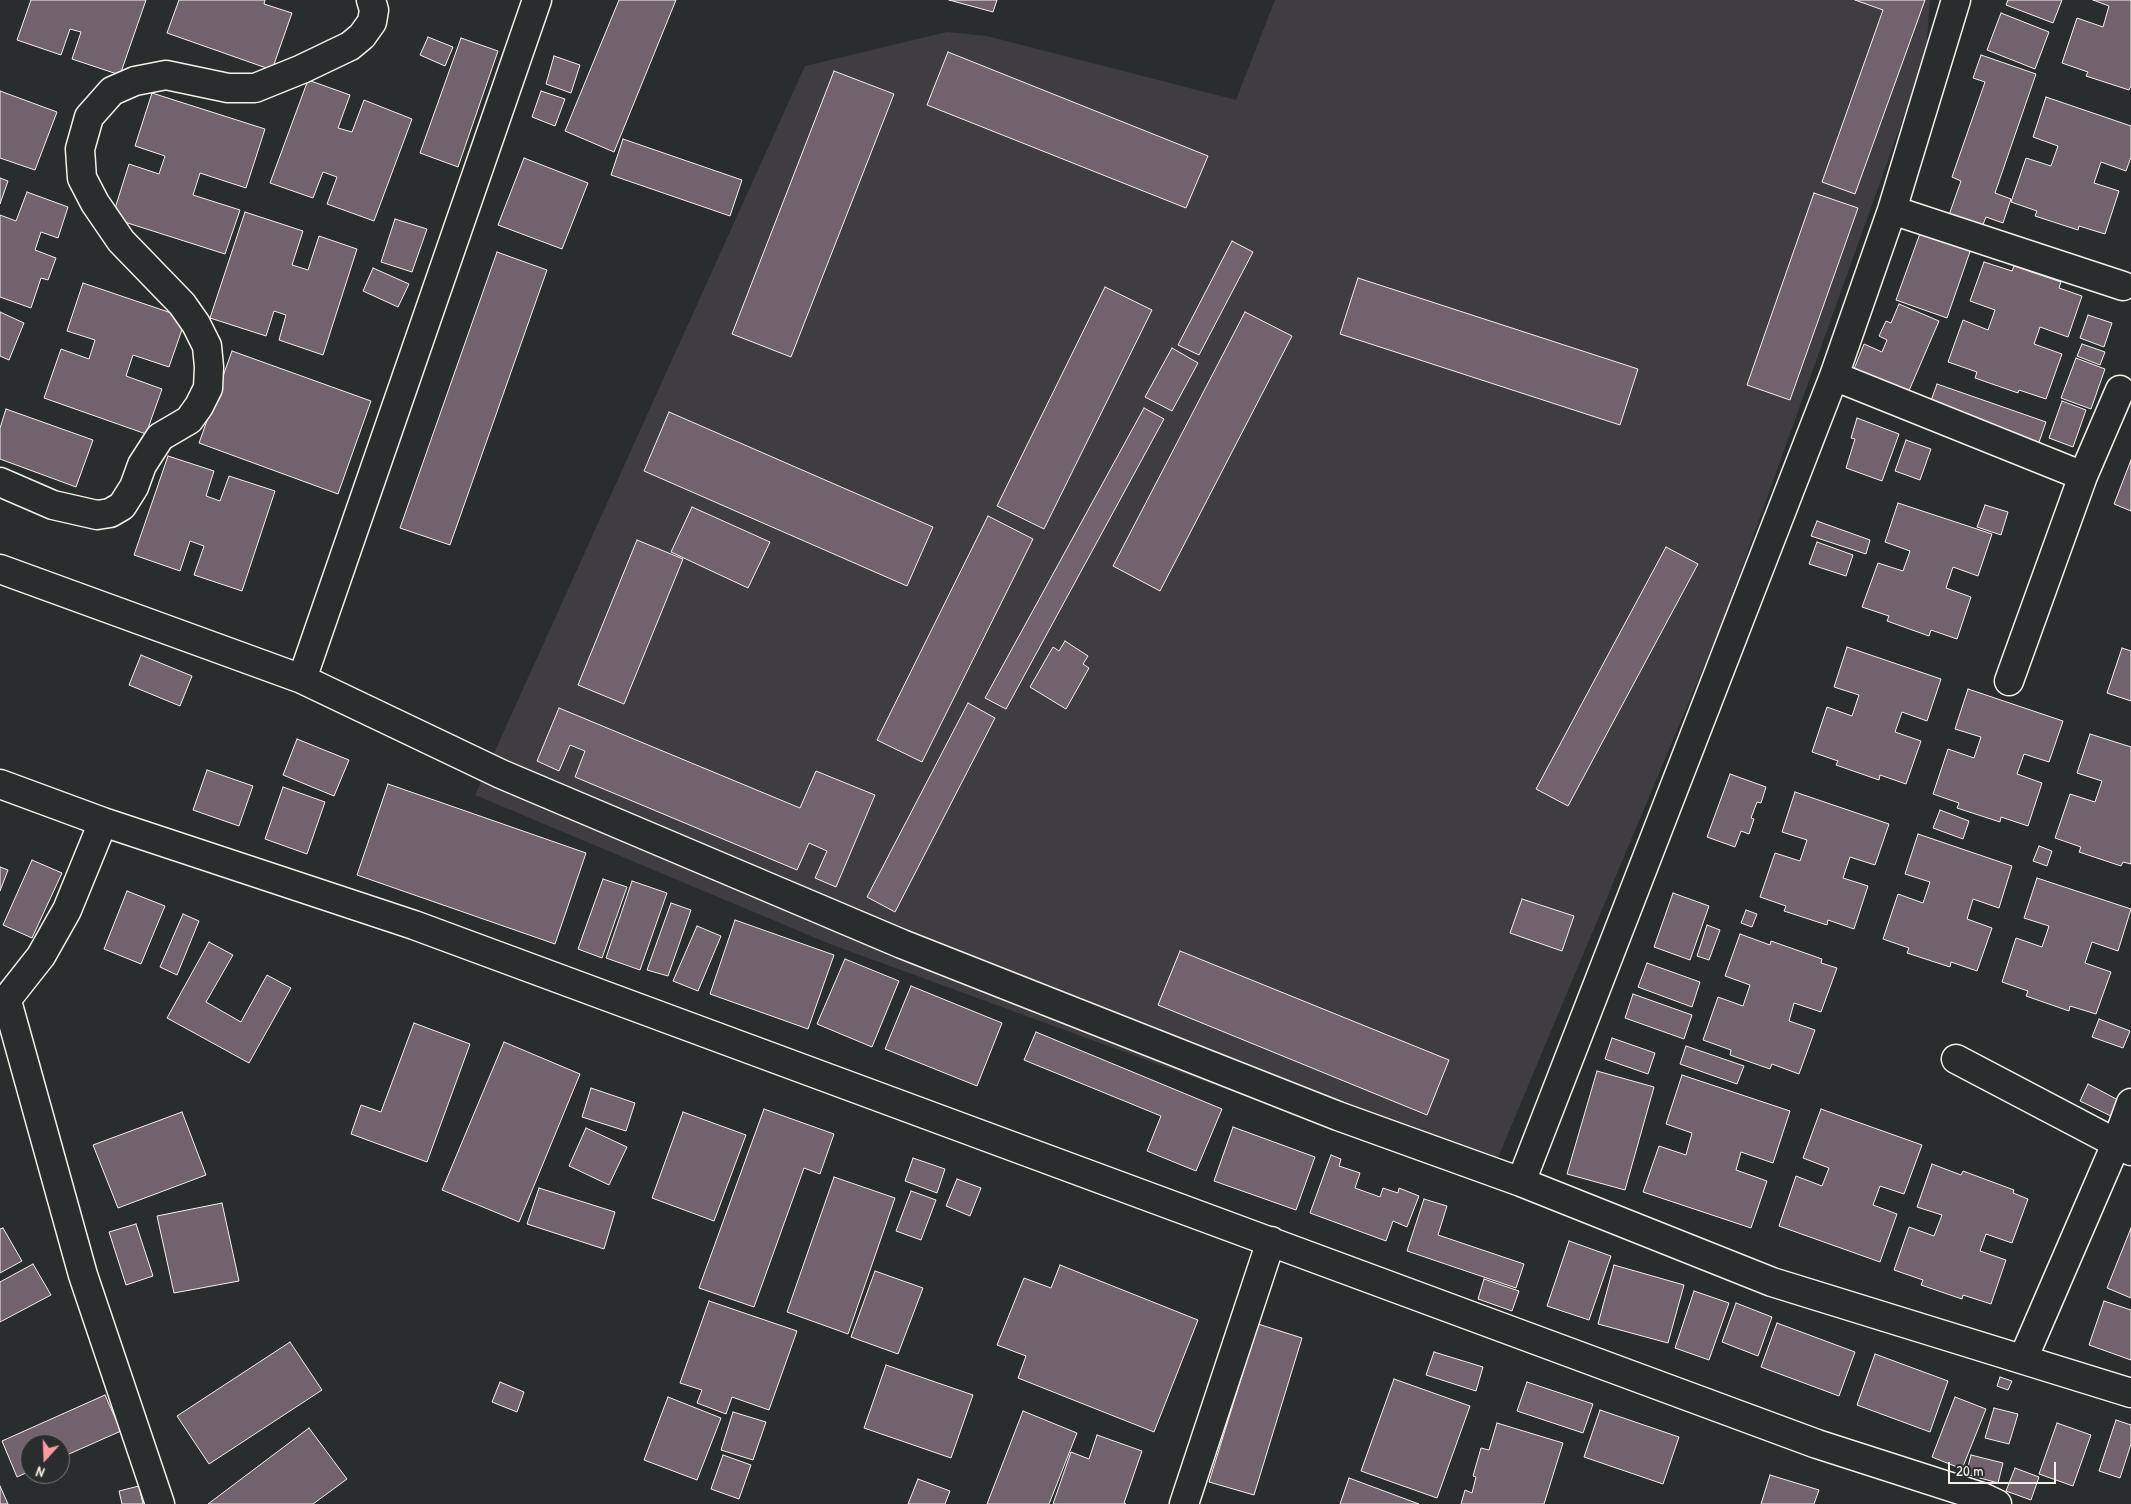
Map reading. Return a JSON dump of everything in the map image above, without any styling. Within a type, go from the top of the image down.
[{"type":"street","points":[[0,482],[53,505],[97,515],[110,512],[122,506],[134,487],[142,466],[160,437],[189,420],[208,388],[210,367],[207,346],[196,324],[182,304],[121,241],[95,203],[82,178],[80,149],[90,117],[112,91],[135,81],[166,75],[228,88],[254,88],[302,69],[350,46],[362,36],[372,22],[374,10],[371,0]]},
{"type":"street","points":[[302,679],[536,0]]},
{"type":"street","points":[[1521,1182],[1834,376],[1892,210],[1956,0]]},
{"type":"street","points":[[1892,210],[2123,286]]},
{"type":"street","points":[[1834,376],[2083,476]]},
{"type":"street","points":[[2009,681],[2083,476],[2120,390]]},
{"type":"street","points":[[0,568],[302,679],[501,774],[902,944],[1338,1116],[1521,1182],[1772,1282],[2131,1393]]},
{"type":"street","points":[[0,784],[103,822],[414,925],[1271,1240],[1817,1444],[1982,1497],[1997,1504]]},
{"type":"street","points":[[103,822],[67,910],[41,956],[3,1004],[83,1275],[160,1504]]},
{"type":"street","points":[[1956,1059],[2124,1148]]},
{"type":"street","points":[[2023,1359],[2124,1148],[2131,1103]]},
{"type":"street","points":[[1184,1504],[1271,1240]]},
{"type":"shaded area","points":[[1275,0],[1930,0],[1926,54],[1724,618],[1497,1160],[1476,1173],[1438,1167],[830,944],[475,795],[805,66],[947,32],[987,36],[1236,100]]},
{"type":"building","points":[[31,0],[146,0],[120,75],[72,59],[81,32],[70,29],[61,55],[17,40]]},
{"type":"building","points":[[179,0],[265,0],[264,4],[292,13],[272,70],[167,33]]},
{"type":"building","points":[[619,0],[676,0],[614,152],[565,131]]},
{"type":"building","points":[[949,0],[997,0],[993,12]]},
{"type":"building","points":[[1855,0],[1925,0],[1855,194],[1822,182],[1883,10]]},
{"type":"building","points":[[2008,0],[2062,0],[2053,23],[2006,5]]},
{"type":"building","points":[[2093,0],[2131,0],[2131,86],[2129,90],[2086,76],[2088,72],[2062,63],[2077,18],[2103,27],[2109,6]]},
{"type":"building","points":[[2001,13],[2049,32],[2035,69],[1987,50]]},
{"type":"building","points":[[428,37],[453,47],[445,66],[420,55]]},
{"type":"building","points":[[461,38],[498,51],[458,167],[420,153]]},
{"type":"building","points":[[948,52],[1208,156],[1186,208],[927,105]]},
{"type":"building","points":[[1981,55],[2036,74],[1995,193],[2011,199],[2003,223],[1986,217],[1982,227],[1949,215],[1961,181],[1952,177],[1985,82],[1973,78]]},
{"type":"building","points":[[554,56],[580,65],[571,93],[546,84]]},
{"type":"building","points":[[834,71],[894,94],[791,357],[732,334]]},
{"type":"building","points":[[308,80],[350,95],[338,128],[352,132],[364,100],[412,119],[374,221],[327,204],[337,177],[323,172],[313,198],[270,183]]},
{"type":"building","points":[[0,91],[57,112],[35,170],[0,158]]},
{"type":"building","points":[[541,91],[565,99],[555,126],[532,117]]},
{"type":"building","points":[[152,93],[265,129],[246,188],[200,173],[193,195],[240,210],[225,254],[112,218],[129,164],[159,174],[165,156],[135,146]]},
{"type":"building","points":[[2046,97],[2131,126],[2131,157],[2126,171],[2101,162],[2094,183],[2119,191],[2105,234],[2079,226],[2078,230],[2035,216],[2037,211],[2011,202],[2026,158],[2051,166],[2058,146],[2033,137]]},
{"type":"building","points":[[623,139],[742,180],[730,216],[611,175]]},
{"type":"building","points":[[524,158],[588,183],[562,249],[498,225]]},
{"type":"building","points":[[0,178],[8,181],[0,204]]},
{"type":"building","points":[[27,192],[68,207],[58,238],[41,232],[35,250],[56,258],[48,280],[41,278],[31,308],[0,297],[0,215],[16,221]]},
{"type":"building","points":[[1814,193],[1858,208],[1790,400],[1747,385]]},
{"type":"building","points":[[245,212],[303,231],[292,265],[308,270],[319,236],[357,249],[323,355],[279,340],[286,315],[274,311],[266,336],[210,318]]},
{"type":"building","points":[[395,219],[427,229],[412,272],[381,262]]},
{"type":"building","points":[[1923,225],[1973,243],[1947,318],[1896,300]]},
{"type":"building","points":[[1232,241],[1253,252],[1199,355],[1178,345]]},
{"type":"building","points":[[497,252],[547,270],[450,545],[400,528]]},
{"type":"building","points":[[1984,262],[2012,271],[2014,266],[2061,282],[2059,288],[2082,296],[2068,337],[2040,327],[2034,344],[2062,354],[2046,399],[2019,390],[2018,393],[1975,378],[1977,372],[1948,362],[1963,320],[1988,330],[1995,310],[1970,301]]},
{"type":"building","points":[[373,268],[409,284],[398,307],[363,291]]},
{"type":"building","points":[[1358,278],[1638,369],[1620,425],[1340,334]]},
{"type":"building","points":[[83,283],[186,318],[169,367],[133,355],[126,376],[162,389],[146,434],[44,398],[61,349],[89,359],[95,340],[67,331]]},
{"type":"building","points":[[1105,287],[1152,310],[1044,529],[997,506]]},
{"type":"building","points":[[1899,304],[1939,321],[1902,407],[1852,374],[1864,344],[1882,352],[1887,340],[1879,336],[1886,321],[1891,323]]},
{"type":"building","points":[[0,312],[24,323],[9,360],[0,356]]},
{"type":"building","points":[[1245,312],[1292,336],[1160,591],[1113,566]]},
{"type":"building","points":[[2088,315],[2112,323],[2104,347],[2080,338]]},
{"type":"building","points":[[2082,344],[2105,352],[2100,365],[2077,356]]},
{"type":"building","points":[[1172,348],[1198,363],[1172,411],[1145,397]]},
{"type":"building","points":[[232,351],[371,401],[338,494],[199,443]]},
{"type":"building","points":[[2076,358],[2105,369],[2091,409],[2061,398]]},
{"type":"building","points":[[1937,384],[2046,422],[2036,451],[1923,423]]},
{"type":"building","points":[[2062,401],[2086,410],[2073,447],[2049,438]]},
{"type":"building","points":[[1144,408],[1164,419],[1006,709],[985,698]]},
{"type":"building","points":[[6,409],[93,440],[76,487],[0,459],[0,428]]},
{"type":"building","points":[[669,412],[933,527],[907,586],[644,471]]},
{"type":"building","points":[[1857,418],[1899,434],[1882,481],[1846,468],[1855,439],[1851,438]]},
{"type":"building","points":[[1906,440],[1931,449],[1920,480],[1895,471]]},
{"type":"building","points":[[168,456],[214,471],[206,496],[220,501],[229,476],[275,491],[242,591],[194,575],[204,546],[190,541],[180,571],[134,555]]},
{"type":"building","points":[[2131,460],[2131,511],[2114,504]]},
{"type":"building","points":[[1898,503],[1992,534],[1978,576],[1953,567],[1946,588],[1971,597],[1957,639],[1931,630],[1929,636],[1887,621],[1889,616],[1862,607],[1878,563],[1903,571],[1910,551],[1885,542]]},
{"type":"building","points":[[1985,505],[2008,512],[2001,535],[1977,527]]},
{"type":"building","points":[[692,507],[770,542],[748,588],[671,552]]},
{"type":"building","points":[[988,516],[1033,539],[922,762],[877,740]]},
{"type":"building","points":[[1817,521],[1870,540],[1866,554],[1811,536]]},
{"type":"building","points":[[637,540],[683,559],[624,704],[578,685]]},
{"type":"building","points":[[1817,542],[1853,555],[1846,576],[1809,564]]},
{"type":"building","points":[[1666,547],[1698,564],[1568,806],[1536,789]]},
{"type":"building","points":[[1065,641],[1088,656],[1083,664],[1089,668],[1066,709],[1030,687],[1053,647],[1059,651]]},
{"type":"building","points":[[1847,647],[1941,679],[1927,721],[1902,712],[1895,732],[1921,741],[1906,784],[1880,775],[1879,780],[1836,765],[1838,761],[1812,752],[1827,707],[1852,716],[1859,695],[1834,687]]},
{"type":"building","points":[[2122,648],[2131,651],[2131,701],[2107,693]]},
{"type":"building","points":[[141,655],[192,676],[180,706],[129,685]]},
{"type":"building","points":[[1968,689],[2063,721],[2049,762],[2024,754],[2017,774],[2042,783],[2028,826],[2001,817],[2000,822],[1957,808],[1959,803],[1933,794],[1948,749],[1974,758],[1981,737],[1955,729]]},
{"type":"building","points":[[968,703],[995,718],[895,912],[867,897]]},
{"type":"building","points":[[559,708],[800,808],[816,771],[875,795],[836,887],[815,878],[827,851],[809,843],[797,870],[575,777],[585,751],[570,745],[559,771],[537,761]]},
{"type":"building","points":[[2090,734],[2131,747],[2131,864],[2123,862],[2121,866],[2079,852],[2081,847],[2055,838],[2070,794],[2095,802],[2102,781],[2077,773]]},
{"type":"building","points":[[297,739],[349,760],[334,796],[283,775]]},
{"type":"building","points":[[207,770],[253,786],[239,826],[193,810]]},
{"type":"building","points":[[1730,774],[1766,787],[1761,803],[1757,802],[1751,818],[1754,819],[1749,834],[1741,831],[1735,847],[1707,837]]},
{"type":"building","points":[[388,784],[586,853],[555,944],[357,875]]},
{"type":"building","points":[[283,787],[325,802],[307,854],[265,839]]},
{"type":"building","points":[[1795,792],[1889,824],[1875,865],[1850,857],[1843,878],[1868,886],[1854,929],[1828,920],[1827,925],[1784,911],[1786,906],[1760,897],[1775,853],[1800,861],[1807,840],[1782,832]]},
{"type":"building","points":[[1940,810],[1969,821],[1963,839],[1933,828]]},
{"type":"building","points":[[1918,834],[2012,866],[1999,908],[1973,899],[1967,919],[1992,928],[1977,971],[1951,962],[1950,967],[1907,953],[1909,948],[1883,939],[1898,894],[1923,903],[1930,882],[1905,874]]},
{"type":"building","points":[[2039,846],[2052,851],[2047,866],[2033,861]]},
{"type":"building","points":[[32,860],[62,873],[32,938],[3,925]]},
{"type":"building","points":[[0,867],[8,870],[0,891]]},
{"type":"building","points":[[2037,878],[2131,909],[2118,951],[2092,942],[2085,963],[2111,972],[2096,1014],[2070,1006],[2069,1011],[2026,996],[2028,991],[2002,982],[2016,938],[2042,947],[2049,926],[2024,918]]},
{"type":"building","points":[[603,879],[627,887],[602,958],[578,949]]},
{"type":"building","points":[[632,881],[667,893],[640,970],[606,958]]},
{"type":"building","points":[[127,891],[165,906],[141,964],[104,949]]},
{"type":"building","points":[[1673,893],[1709,906],[1690,960],[1654,947]]},
{"type":"building","points":[[1522,899],[1574,916],[1562,951],[1510,933]]},
{"type":"building","points":[[671,903],[691,910],[668,976],[647,970]]},
{"type":"building","points":[[1746,910],[1757,914],[1752,927],[1741,923]]},
{"type":"building","points":[[183,914],[199,921],[177,975],[160,967]]},
{"type":"building","points":[[735,920],[834,955],[808,1029],[710,994]]},
{"type":"building","points":[[1707,925],[1720,930],[1709,960],[1697,956]]},
{"type":"building","points":[[697,926],[721,936],[698,991],[673,981]]},
{"type":"building","points":[[1740,934],[1770,945],[1771,941],[1822,959],[1821,963],[1837,968],[1821,1012],[1794,1003],[1789,1021],[1815,1030],[1799,1074],[1772,1064],[1770,1069],[1730,1055],[1731,1050],[1703,1040],[1718,997],[1743,1006],[1750,985],[1725,976]]},
{"type":"building","points":[[209,942],[233,955],[206,1002],[241,1022],[267,975],[291,988],[249,1063],[167,1018]]},
{"type":"building","points":[[1180,951],[1449,1060],[1427,1115],[1158,1005]]},
{"type":"building","points":[[845,959],[899,981],[872,1047],[817,1024]]},
{"type":"building","points":[[1647,963],[1700,982],[1692,1007],[1638,987]]},
{"type":"building","points":[[911,986],[1002,1023],[977,1086],[885,1049]]},
{"type":"building","points":[[1633,994],[1692,1015],[1684,1039],[1625,1018]]},
{"type":"building","points":[[2099,1019],[2130,1031],[2123,1048],[2092,1037]]},
{"type":"building","points":[[414,1023],[470,1044],[427,1162],[351,1134],[361,1105],[381,1112]]},
{"type":"building","points":[[1036,1032],[1222,1109],[1196,1171],[1147,1151],[1161,1116],[1024,1060]]},
{"type":"building","points":[[1612,1038],[1655,1053],[1648,1074],[1605,1059]]},
{"type":"building","points":[[504,1042],[580,1074],[519,1222],[442,1190]]},
{"type":"building","points":[[1686,1046],[1744,1066],[1737,1084],[1680,1064]]},
{"type":"building","points":[[1597,1071],[1654,1087],[1625,1190],[1567,1174]]},
{"type":"building","points":[[1682,1075],[1790,1111],[1773,1163],[1741,1152],[1736,1170],[1767,1181],[1751,1228],[1643,1192],[1659,1146],[1686,1155],[1692,1133],[1666,1124]]},
{"type":"building","points":[[2088,1084],[2120,1101],[2113,1117],[2080,1101]]},
{"type":"building","points":[[591,1088],[635,1103],[626,1131],[582,1117]]},
{"type":"building","points":[[764,1109],[834,1134],[820,1174],[804,1168],[754,1307],[699,1288]]},
{"type":"building","points":[[1821,1109],[1922,1145],[1904,1194],[1880,1186],[1873,1205],[1897,1214],[1880,1262],[1779,1226],[1796,1176],[1822,1186],[1829,1168],[1803,1158]]},
{"type":"building","points":[[182,1112],[206,1175],[118,1208],[93,1145]]},
{"type":"building","points":[[683,1112],[746,1135],[714,1221],[652,1198]]},
{"type":"building","points":[[1233,1127],[1315,1157],[1296,1210],[1214,1181]]},
{"type":"building","points":[[586,1128],[627,1147],[609,1185],[569,1166]]},
{"type":"building","points":[[1331,1155],[1341,1159],[1339,1166],[1360,1173],[1355,1188],[1380,1197],[1383,1188],[1398,1193],[1399,1188],[1419,1196],[1407,1227],[1393,1221],[1386,1241],[1310,1213]]},
{"type":"building","points":[[913,1158],[945,1169],[937,1193],[905,1181]]},
{"type":"building","points":[[1932,1164],[1961,1175],[1963,1171],[2014,1190],[2013,1193],[2028,1199],[2012,1243],[1986,1234],[1980,1251],[2006,1260],[1991,1304],[1963,1295],[1962,1299],[1921,1285],[1923,1280],[1894,1270],[1909,1227],[1934,1236],[1942,1215],[1917,1207]]},
{"type":"building","points":[[834,1177],[895,1198],[848,1334],[787,1312]]},
{"type":"building","points":[[957,1179],[981,1188],[970,1216],[946,1206]]},
{"type":"building","points":[[539,1188],[615,1212],[604,1249],[527,1224]]},
{"type":"building","points":[[911,1191],[936,1200],[921,1240],[896,1231]]},
{"type":"building","points":[[1424,1199],[1447,1206],[1438,1235],[1524,1264],[1516,1288],[1407,1251]]},
{"type":"building","points":[[222,1203],[239,1281],[174,1293],[157,1216]]},
{"type":"building","points":[[136,1224],[153,1276],[126,1285],[109,1232]]},
{"type":"building","points":[[3,1228],[22,1261],[0,1273],[0,1229]]},
{"type":"building","points":[[2131,1228],[2131,1298],[2107,1288]]},
{"type":"building","points":[[1569,1241],[1611,1256],[1589,1320],[1547,1306]]},
{"type":"building","points":[[33,1264],[51,1295],[0,1322],[0,1282]]},
{"type":"building","points":[[1060,1265],[1198,1320],[1154,1432],[1018,1378],[1026,1356],[997,1345],[1024,1278],[1051,1288]]},
{"type":"building","points":[[1614,1265],[1684,1285],[1668,1343],[1598,1324]]},
{"type":"building","points":[[875,1271],[923,1288],[898,1354],[851,1337]]},
{"type":"building","points":[[1484,1279],[1519,1291],[1512,1311],[1478,1299]]},
{"type":"building","points":[[1694,1291],[1729,1303],[1709,1360],[1675,1348]]},
{"type":"building","points":[[709,1301],[797,1331],[769,1410],[732,1397],[726,1414],[697,1403],[702,1390],[680,1383]]},
{"type":"building","points":[[2104,1301],[2131,1310],[2131,1360],[2089,1345]]},
{"type":"building","points":[[1736,1303],[1772,1317],[1758,1356],[1722,1342]]},
{"type":"building","points":[[1777,1323],[1855,1352],[1839,1396],[1761,1367]]},
{"type":"building","points":[[1258,1324],[1302,1338],[1254,1495],[1209,1482]]},
{"type":"building","points":[[290,1342],[322,1390],[209,1464],[177,1416]]},
{"type":"building","points":[[1434,1352],[1483,1367],[1476,1391],[1426,1375]]},
{"type":"building","points":[[1875,1354],[1948,1381],[1930,1432],[1857,1405]]},
{"type":"building","points":[[886,1365],[973,1395],[951,1458],[864,1428]]},
{"type":"building","points":[[2000,1377],[2012,1381],[2008,1390],[1997,1386]]},
{"type":"building","points":[[1394,1379],[1470,1406],[1437,1498],[1361,1471]]},
{"type":"building","points":[[500,1382],[524,1392],[517,1412],[492,1402]]},
{"type":"building","points":[[1527,1382],[1593,1404],[1583,1433],[1517,1411]]},
{"type":"building","points":[[105,1395],[121,1431],[70,1454],[70,1434],[20,1434],[20,1476],[17,1477],[2,1441]]},
{"type":"building","points":[[668,1397],[721,1418],[697,1480],[644,1460]]},
{"type":"building","points":[[1955,1397],[1986,1409],[1962,1469],[1932,1457]]},
{"type":"building","points":[[1994,1408],[2018,1414],[2009,1444],[1985,1438]]},
{"type":"building","points":[[1600,1410],[1679,1437],[1663,1484],[1584,1457]]},
{"type":"building","points":[[1023,1411],[1077,1433],[1049,1504],[987,1504]]},
{"type":"building","points":[[733,1412],[766,1422],[753,1460],[721,1450]]},
{"type":"building","points":[[2116,1420],[2131,1425],[2131,1444],[2120,1478],[2099,1471]]},
{"type":"building","points":[[1497,1423],[1563,1443],[1544,1504],[1461,1504],[1465,1490],[1472,1493],[1476,1477],[1473,1476],[1481,1448],[1489,1450]]},
{"type":"building","points":[[2057,1423],[2091,1435],[2073,1486],[2039,1474]]},
{"type":"building","points":[[309,1428],[347,1479],[313,1504],[208,1504]]},
{"type":"building","points":[[1097,1435],[1142,1451],[1124,1503],[1126,1504],[1053,1504],[1071,1452],[1089,1459]]},
{"type":"building","points":[[723,1455],[751,1465],[739,1499],[711,1489]]},
{"type":"building","points":[[1971,1455],[2003,1463],[1998,1483],[1966,1474]]},
{"type":"building","points":[[2015,1468],[2039,1477],[2031,1500],[2006,1491]]},
{"type":"building","points":[[1770,1475],[1819,1490],[1814,1504],[1761,1504]]},
{"type":"building","points":[[1349,1478],[1419,1504],[1340,1504]]},
{"type":"building","points":[[918,1479],[950,1491],[945,1504],[908,1504]]},
{"type":"building","points":[[0,1486],[8,1504],[0,1504]]},
{"type":"building","points":[[139,1486],[143,1504],[122,1504],[119,1491]]}]
